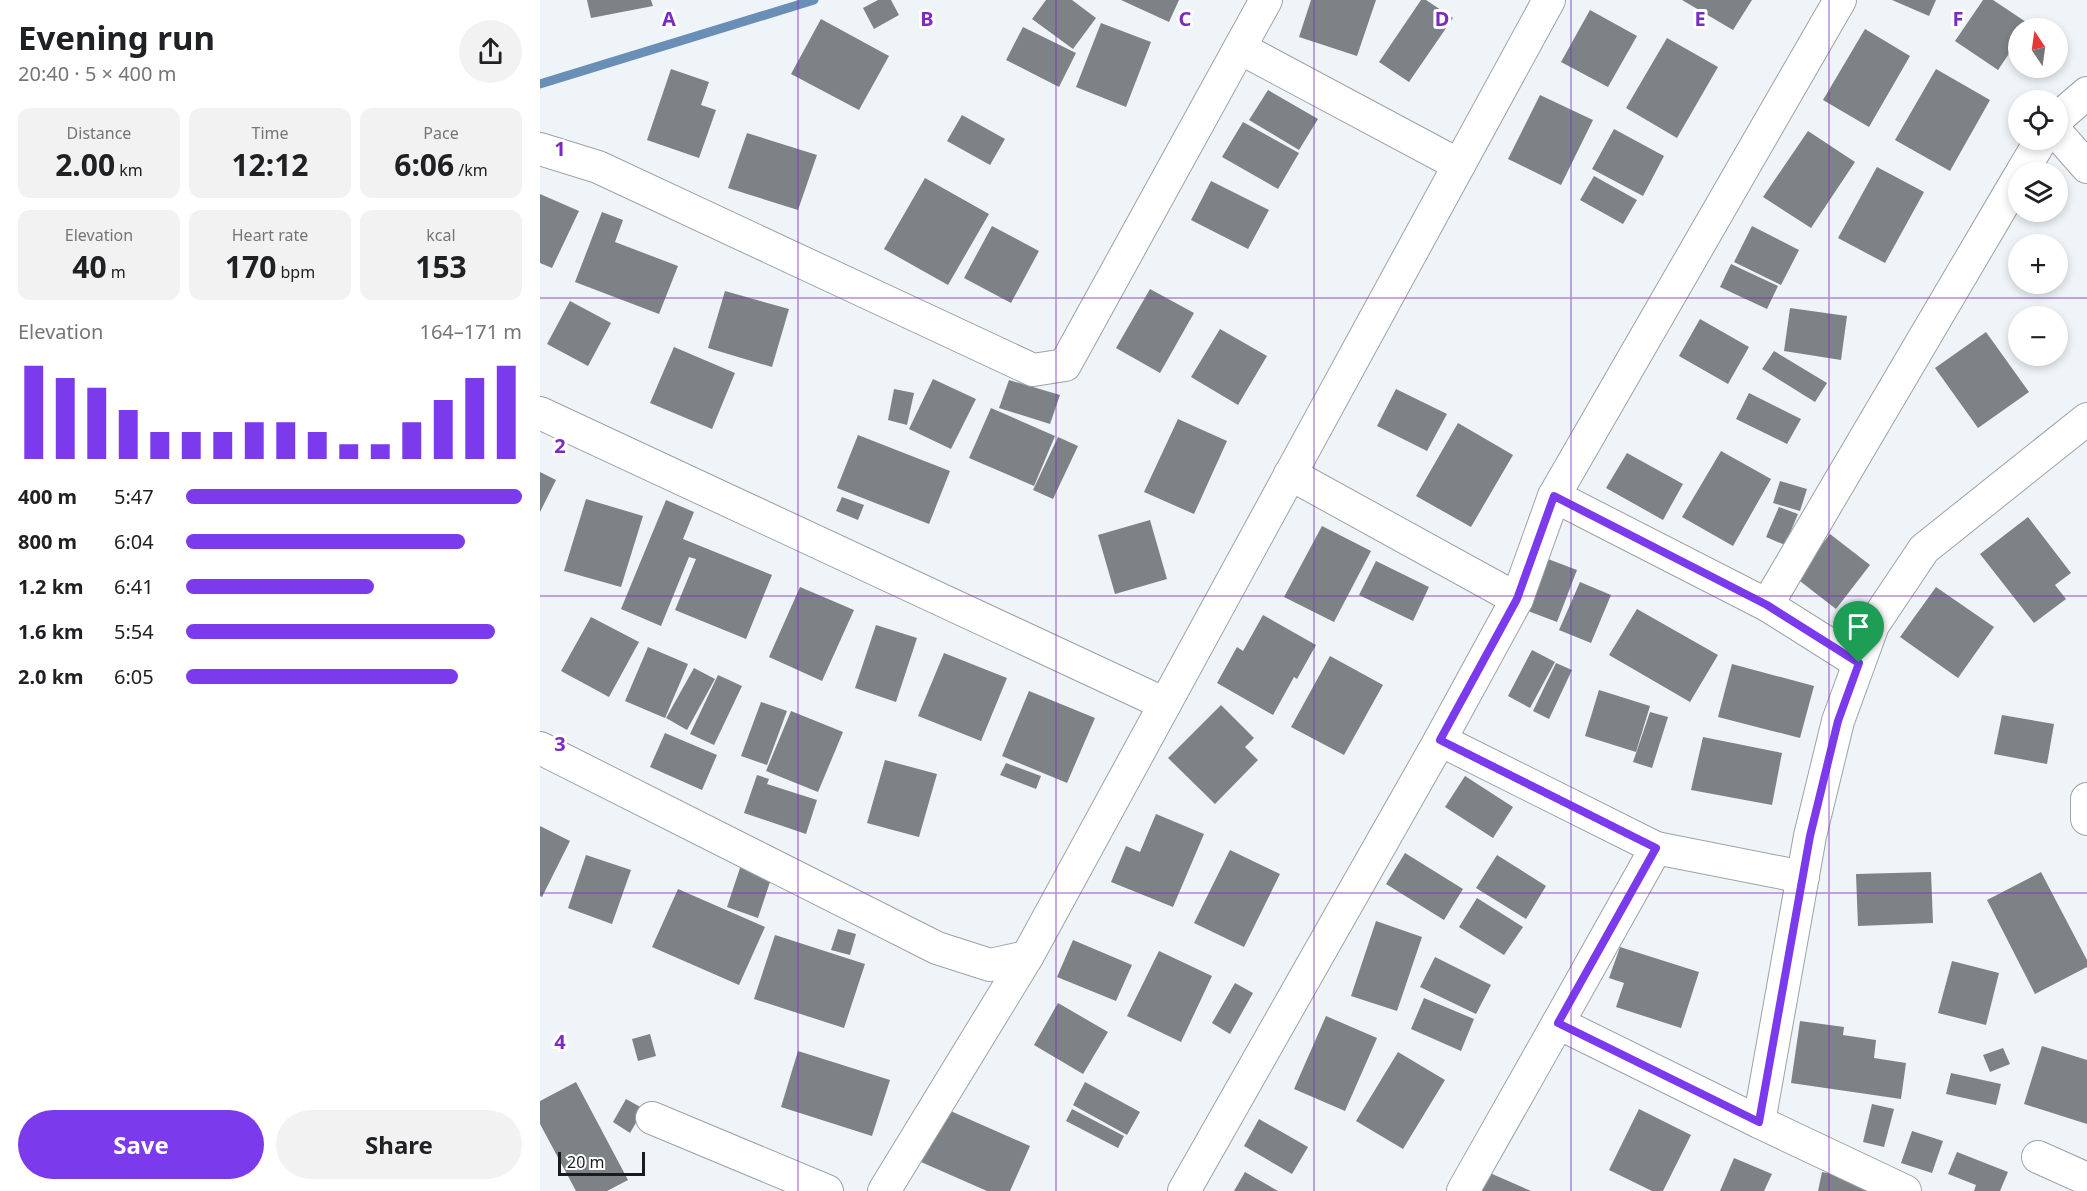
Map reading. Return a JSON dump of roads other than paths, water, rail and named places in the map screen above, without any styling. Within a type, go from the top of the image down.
[{"type":"street","points":[[540,149],[598,167],[1034,370],[1065,365],[1266,0]]},
{"type":"street","points":[[884,1191],[1027,957],[1549,0]]},
{"type":"street","points":[[1184,1191],[1440,740],[1517,599],[1554,496],[1840,0]]},
{"type":"street","points":[[1240,48],[1459,165]]},
{"type":"street","points":[[2068,109],[2087,93]]},
{"type":"street","points":[[2068,145],[2087,167]]},
{"type":"street","points":[[1767,605],[2008,196]]},
{"type":"street","points":[[540,413],[1165,704]]},
{"type":"street","points":[[1759,1122],[1810,836],[1838,721],[1873,625],[1924,549],[2087,419]]},
{"type":"street","points":[[1290,474],[1517,599]]},
{"type":"street","points":[[1554,496],[1767,605],[1859,663]]},
{"type":"street","points":[[1440,740],[1656,848],[1803,877]]},
{"type":"street","points":[[540,747],[937,948],[990,965],[1027,957]]},
{"type":"street","points":[[2087,799],[2087,819]]},
{"type":"street","points":[[1463,1191],[1656,848]]},
{"type":"street","points":[[1558,1023],[1905,1191]]},
{"type":"street","points":[[652,1118],[827,1191]]},
{"type":"street","points":[[2038,1157],[2087,1179]]},
{"type":"waterway","points":[[540,84],[814,0]]}]
